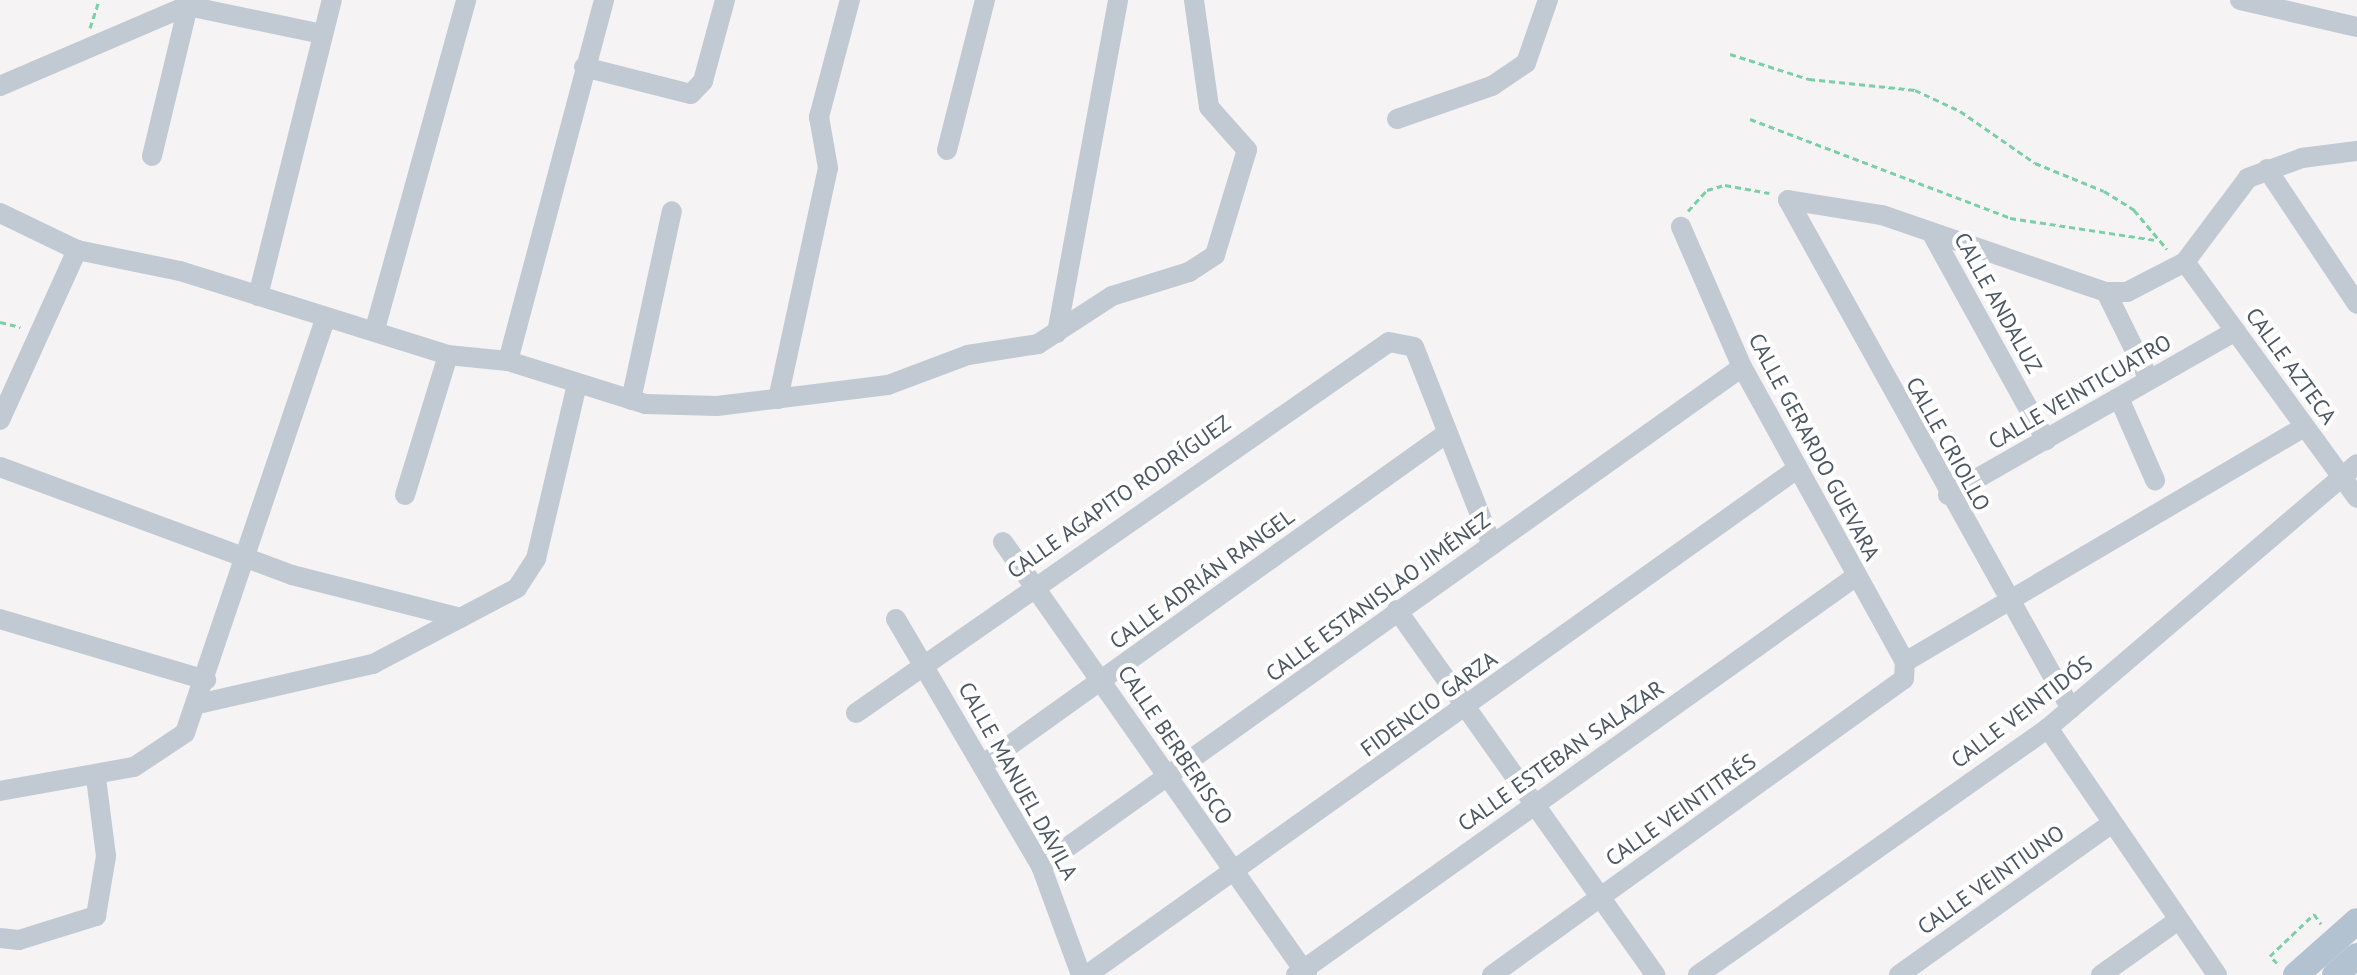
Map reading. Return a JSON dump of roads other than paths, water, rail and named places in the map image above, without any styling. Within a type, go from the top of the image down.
[{"type":"main road","points":[[2292,969],[2336,960],[2357,921]]},
{"type":"street","points":[[258,296],[332,0]]},
{"type":"street","points":[[375,329],[466,0]]},
{"type":"street","points":[[508,361],[604,0]]},
{"type":"street","points":[[584,67],[691,94],[703,81],[725,0]]},
{"type":"street","points":[[778,399],[828,168],[819,117],[850,0]]},
{"type":"street","points":[[947,150],[985,0]]},
{"type":"street","points":[[1057,333],[1118,0]]},
{"type":"street","points":[[0,213],[77,250],[375,329],[448,355],[508,361],[631,400],[672,408],[888,385],[957,358],[1038,344],[1112,296],[1204,264],[1224,239],[1247,150],[1209,107],[1194,0]]},
{"type":"street","points":[[1397,119],[1492,86],[1526,63],[1548,0]]},
{"type":"street","points":[[2240,0],[2288,6],[2357,27]]},
{"type":"street","points":[[0,86],[83,47],[194,3],[322,34]]},
{"type":"street","points":[[152,156],[194,3]]},
{"type":"street","points":[[1931,232],[2106,292],[2139,290],[2185,262],[2234,193],[2267,169],[2357,151]]},
{"type":"street","points":[[2267,169],[2357,304]]},
{"type":"street","name":"CALLE CRIOLLO","points":[[1931,232],[1850,207],[1788,200],[1948,495],[2071,709]]},
{"type":"street","points":[[631,400],[672,211]]},
{"type":"street","name":"CALLE GERARDO GUEVARA","points":[[1681,227],[1742,367],[1855,577],[1905,662]]},
{"type":"street","name":"CALLE ANDALUZ","points":[[1931,232],[2046,440]]},
{"type":"street","points":[[0,420],[77,250]]},
{"type":"street","name":"CALLE AZTECA","points":[[2185,262],[2304,427],[2350,470],[2357,498]]},
{"type":"street","points":[[2106,292],[2149,379]]},
{"type":"street","points":[[0,791],[96,778],[174,746],[198,704],[244,555],[326,317]]},
{"type":"street","name":"CALLE VEINTICUATRO","points":[[1948,495],[2236,331]]},
{"type":"street","name":"CALLE AGAPITO RODRÍGUEZ","points":[[856,713],[924,661],[1379,346],[1399,340],[1414,347],[1447,433]]},
{"type":"street","points":[[405,495],[448,355]]},
{"type":"street","name":"CALLE ESTANISLAO JIMÉNEZ","points":[[1041,866],[1167,780],[1397,610],[1742,367]]},
{"type":"street","points":[[198,704],[348,672],[461,618],[531,571],[577,384]]},
{"type":"street","points":[[2119,398],[2155,480]]},
{"type":"street","points":[[1905,662],[2006,599],[2304,427]]},
{"type":"street","points":[[1447,433],[1492,545]]},
{"type":"street","name":"CALLE ADRIÁN RANGEL","points":[[985,763],[1447,433]]},
{"type":"street","points":[[0,467],[244,555],[461,618]]},
{"type":"street","name":"FIDENCIO GARZA","points":[[1084,975],[1235,874],[1797,469]]},
{"type":"street","name":"CALLE VEINTIDÓS","points":[[1698,975],[2048,728],[2350,470]]},
{"type":"street","name":"CALLE BERBERISCO","points":[[1003,542],[1103,679],[1167,780],[1302,973]]},
{"type":"street","name":"CALLE ESTEBAN SALAZAR","points":[[1302,973],[1536,802],[1855,577]]},
{"type":"street","points":[[1397,610],[1469,705],[1655,975]]},
{"type":"street","points":[[0,619],[206,680]]},
{"type":"street","name":"CALLE MANUEL DÁVILA","points":[[896,619],[985,763],[1041,866],[1084,975]]},
{"type":"street","name":"CALLE VEINTITRÉS","points":[[1492,975],[1899,686],[1905,662]]},
{"type":"street","points":[[2048,728],[2177,921],[2217,975]]},
{"type":"street","points":[[0,938],[19,940],[96,916],[106,856],[96,778]]},
{"type":"street","name":"CALLE VEINTIUNO","points":[[1899,975],[2111,824]]},
{"type":"street","points":[[2101,975],[2177,921]]}]
